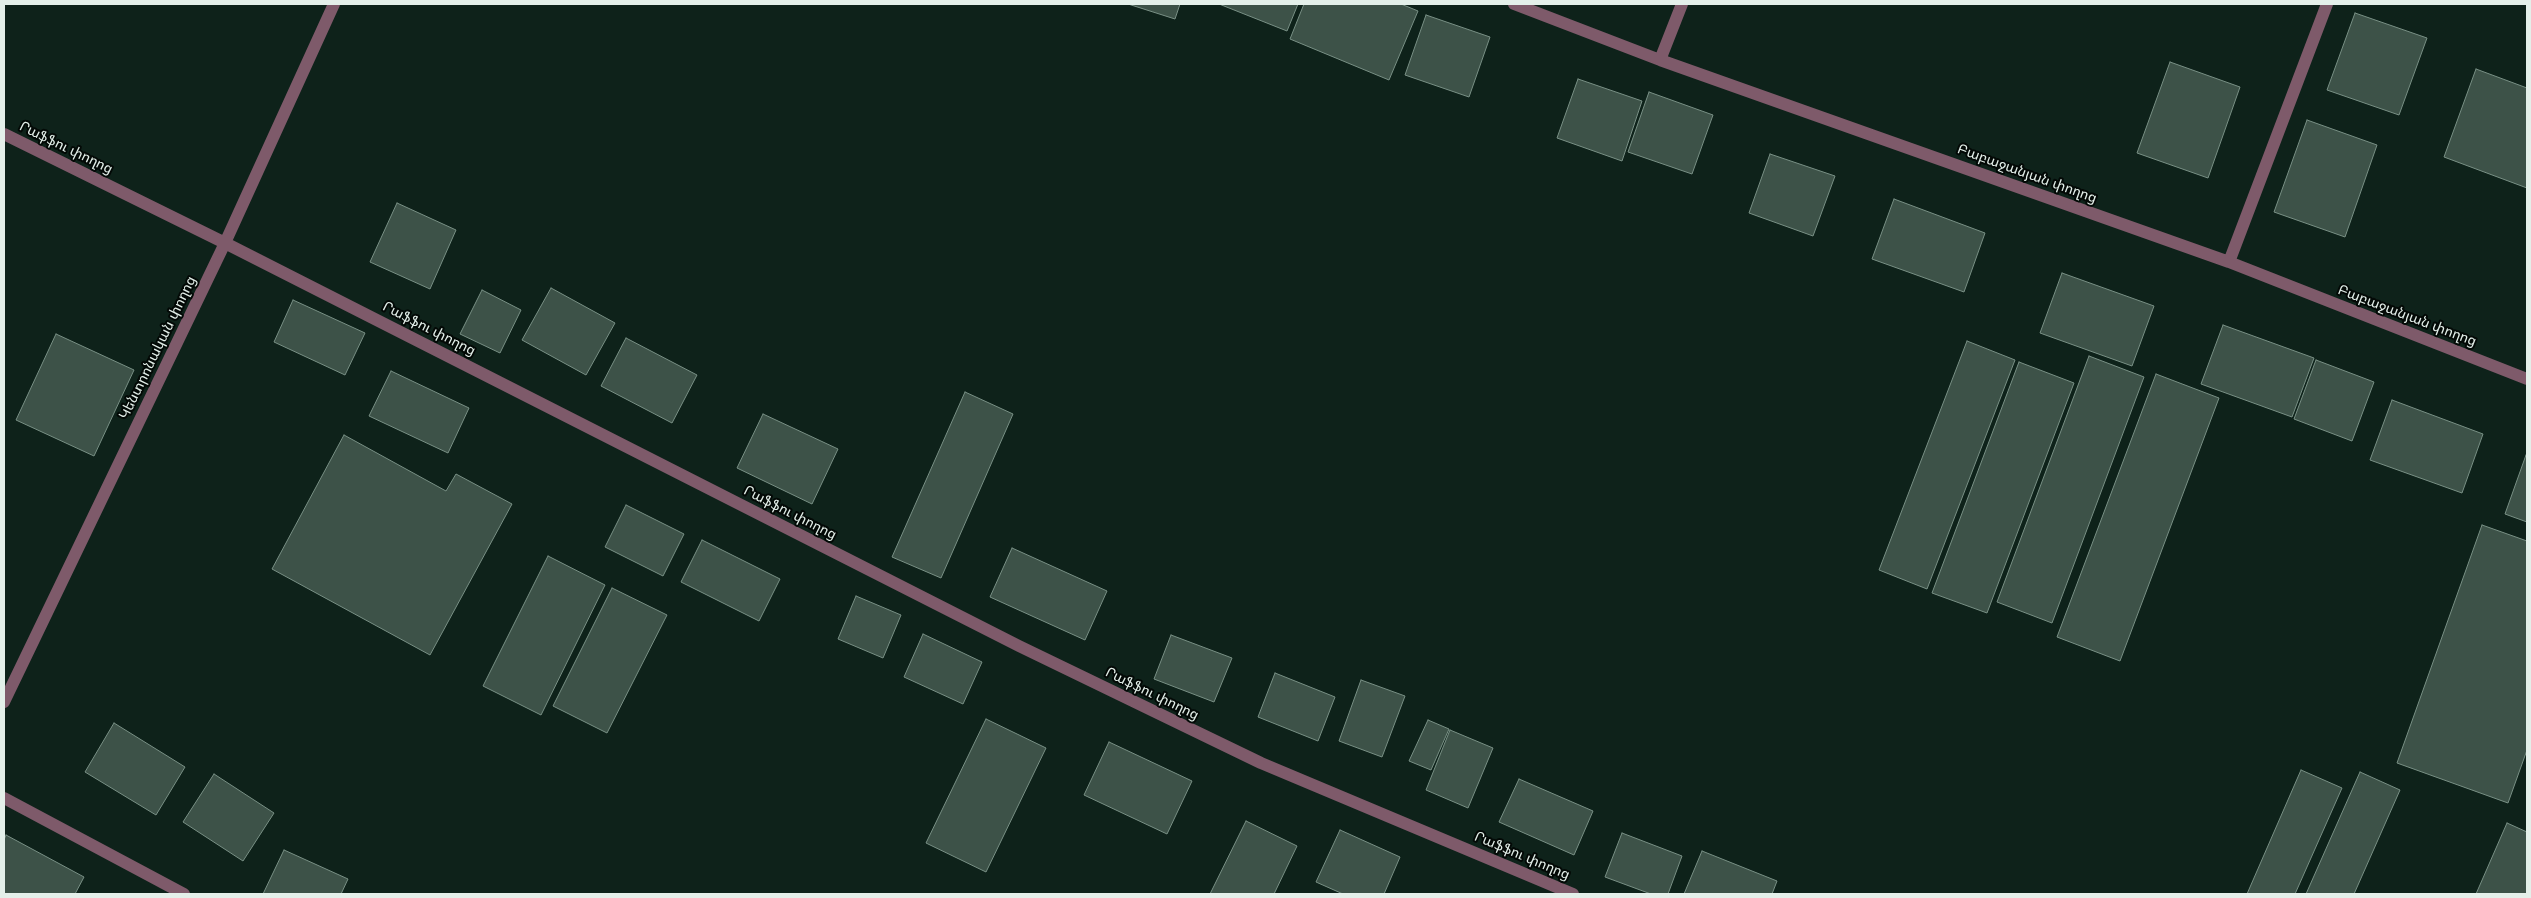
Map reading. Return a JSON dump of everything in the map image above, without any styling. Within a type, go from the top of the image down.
[{"type":"street","name":"Կենտրոնական փողոց","points":[[4,702],[225,243],[334,4]]},
{"type":"street","name":"Բաբաջանյան փողոց","points":[[1514,4],[1660,60],[2229,262],[2527,379]]},
{"type":"street","points":[[1660,60],[1682,4]]},
{"type":"street","points":[[2229,262],[2327,4]]},
{"type":"street","name":"Րաֆֆու փողոց","points":[[4,134],[225,243],[1019,646],[1261,763],[1573,894]]},
{"type":"street","points":[[4,798],[184,894]]},
{"type":"building","points":[[1128,4],[1180,4],[1175,19]]},
{"type":"building","points":[[1219,4],[1298,4],[1287,31]]},
{"type":"building","points":[[1304,4],[1401,4],[1418,11],[1389,80],[1290,39]]},
{"type":"building","points":[[2355,13],[2427,38],[2399,115],[2327,90]]},
{"type":"building","points":[[1426,15],[1490,37],[1469,97],[1405,75]]},
{"type":"building","points":[[2170,62],[2240,87],[2208,178],[2137,153]]},
{"type":"building","points":[[2476,69],[2527,88],[2527,188],[2444,157]]},
{"type":"building","points":[[1578,79],[1642,101],[1622,161],[1557,138]]},
{"type":"building","points":[[1649,92],[1713,115],[1692,174],[1628,152]]},
{"type":"building","points":[[2307,120],[2377,145],[2345,237],[2274,212]]},
{"type":"building","points":[[1770,154],[1835,176],[1813,236],[1749,213]]},
{"type":"building","points":[[1894,199],[1985,233],[1964,292],[1872,259]]},
{"type":"building","points":[[397,203],[456,230],[430,289],[370,262]]},
{"type":"building","points":[[2062,273],[2154,306],[2132,366],[2040,333]]},
{"type":"building","points":[[551,288],[615,323],[586,375],[522,340]]},
{"type":"building","points":[[482,290],[521,310],[500,353],[460,334]]},
{"type":"building","points":[[293,300],[365,333],[345,375],[274,342]]},
{"type":"building","points":[[2223,325],[2314,358],[2292,417],[2201,384]]},
{"type":"building","points":[[56,334],[134,370],[94,456],[16,420]]},
{"type":"building","points":[[626,338],[697,375],[672,423],[601,386]]},
{"type":"building","points":[[1967,341],[2015,360],[1927,589],[1879,570]]},
{"type":"building","points":[[2089,356],[2144,377],[2052,623],[1997,602]]},
{"type":"building","points":[[2316,360],[2374,382],[2352,441],[2294,419]]},
{"type":"building","points":[[2019,362],[2074,383],[1987,613],[1932,593]]},
{"type":"building","points":[[391,371],[469,408],[448,453],[369,416]]},
{"type":"building","points":[[2156,374],[2219,398],[2120,661],[2057,637]]},
{"type":"building","points":[[965,392],[1013,414],[941,578],[892,557]]},
{"type":"building","points":[[2392,400],[2483,434],[2462,493],[2370,460]]},
{"type":"building","points":[[763,414],[838,449],[812,504],[737,468]]},
{"type":"building","points":[[344,435],[446,491],[456,474],[512,504],[430,655],[272,569]]},
{"type":"building","points":[[2527,455],[2527,522],[2505,514]]},
{"type":"building","points":[[626,505],[684,534],[663,576],[605,547]]},
{"type":"building","points":[[2482,525],[2527,541],[2527,750],[2508,803],[2397,763]]},
{"type":"building","points":[[702,540],[780,579],[759,621],[681,582]]},
{"type":"building","points":[[1012,548],[1107,591],[1085,640],[990,597]]},
{"type":"building","points":[[548,556],[605,585],[541,715],[483,686]]},
{"type":"building","points":[[612,588],[667,615],[607,733],[553,706]]},
{"type":"building","points":[[856,596],[901,615],[883,658],[838,639]]},
{"type":"building","points":[[923,634],[982,662],[963,704],[904,677]]},
{"type":"building","points":[[1171,635],[1232,658],[1214,702],[1154,679]]},
{"type":"building","points":[[1275,673],[1335,697],[1318,741],[1258,717]]},
{"type":"building","points":[[1361,680],[1405,696],[1382,757],[1339,741]]},
{"type":"building","points":[[986,719],[1046,748],[986,872],[926,843]]},
{"type":"building","points":[[1428,720],[1449,729],[1431,770],[1409,761]]},
{"type":"building","points":[[114,723],[185,767],[156,815],[85,772]]},
{"type":"building","points":[[1450,730],[1493,748],[1468,808],[1426,790]]},
{"type":"building","points":[[1109,742],[1192,781],[1167,834],[1084,795]]},
{"type":"building","points":[[2301,770],[2342,788],[2295,894],[2247,894]]},
{"type":"building","points":[[2360,772],[2400,790],[2354,894],[2306,894]]},
{"type":"building","points":[[214,774],[274,813],[243,861],[183,822]]},
{"type":"building","points":[[1519,779],[1593,811],[1574,855],[1499,822]]},
{"type":"building","points":[[1246,821],[1297,846],[1274,894],[1210,894]]},
{"type":"building","points":[[2507,823],[2527,832],[2527,894],[2476,894]]},
{"type":"building","points":[[1340,830],[1400,857],[1384,894],[1343,894],[1316,882]]},
{"type":"building","points":[[1622,833],[1682,856],[1668,894],[1651,894],[1605,877]]},
{"type":"building","points":[[6,835],[84,877],[75,894],[4,894],[4,840]]},
{"type":"building","points":[[284,850],[348,879],[341,894],[263,894]]},
{"type":"building","points":[[1702,851],[1777,881],[1772,894],[1684,894]]}]
